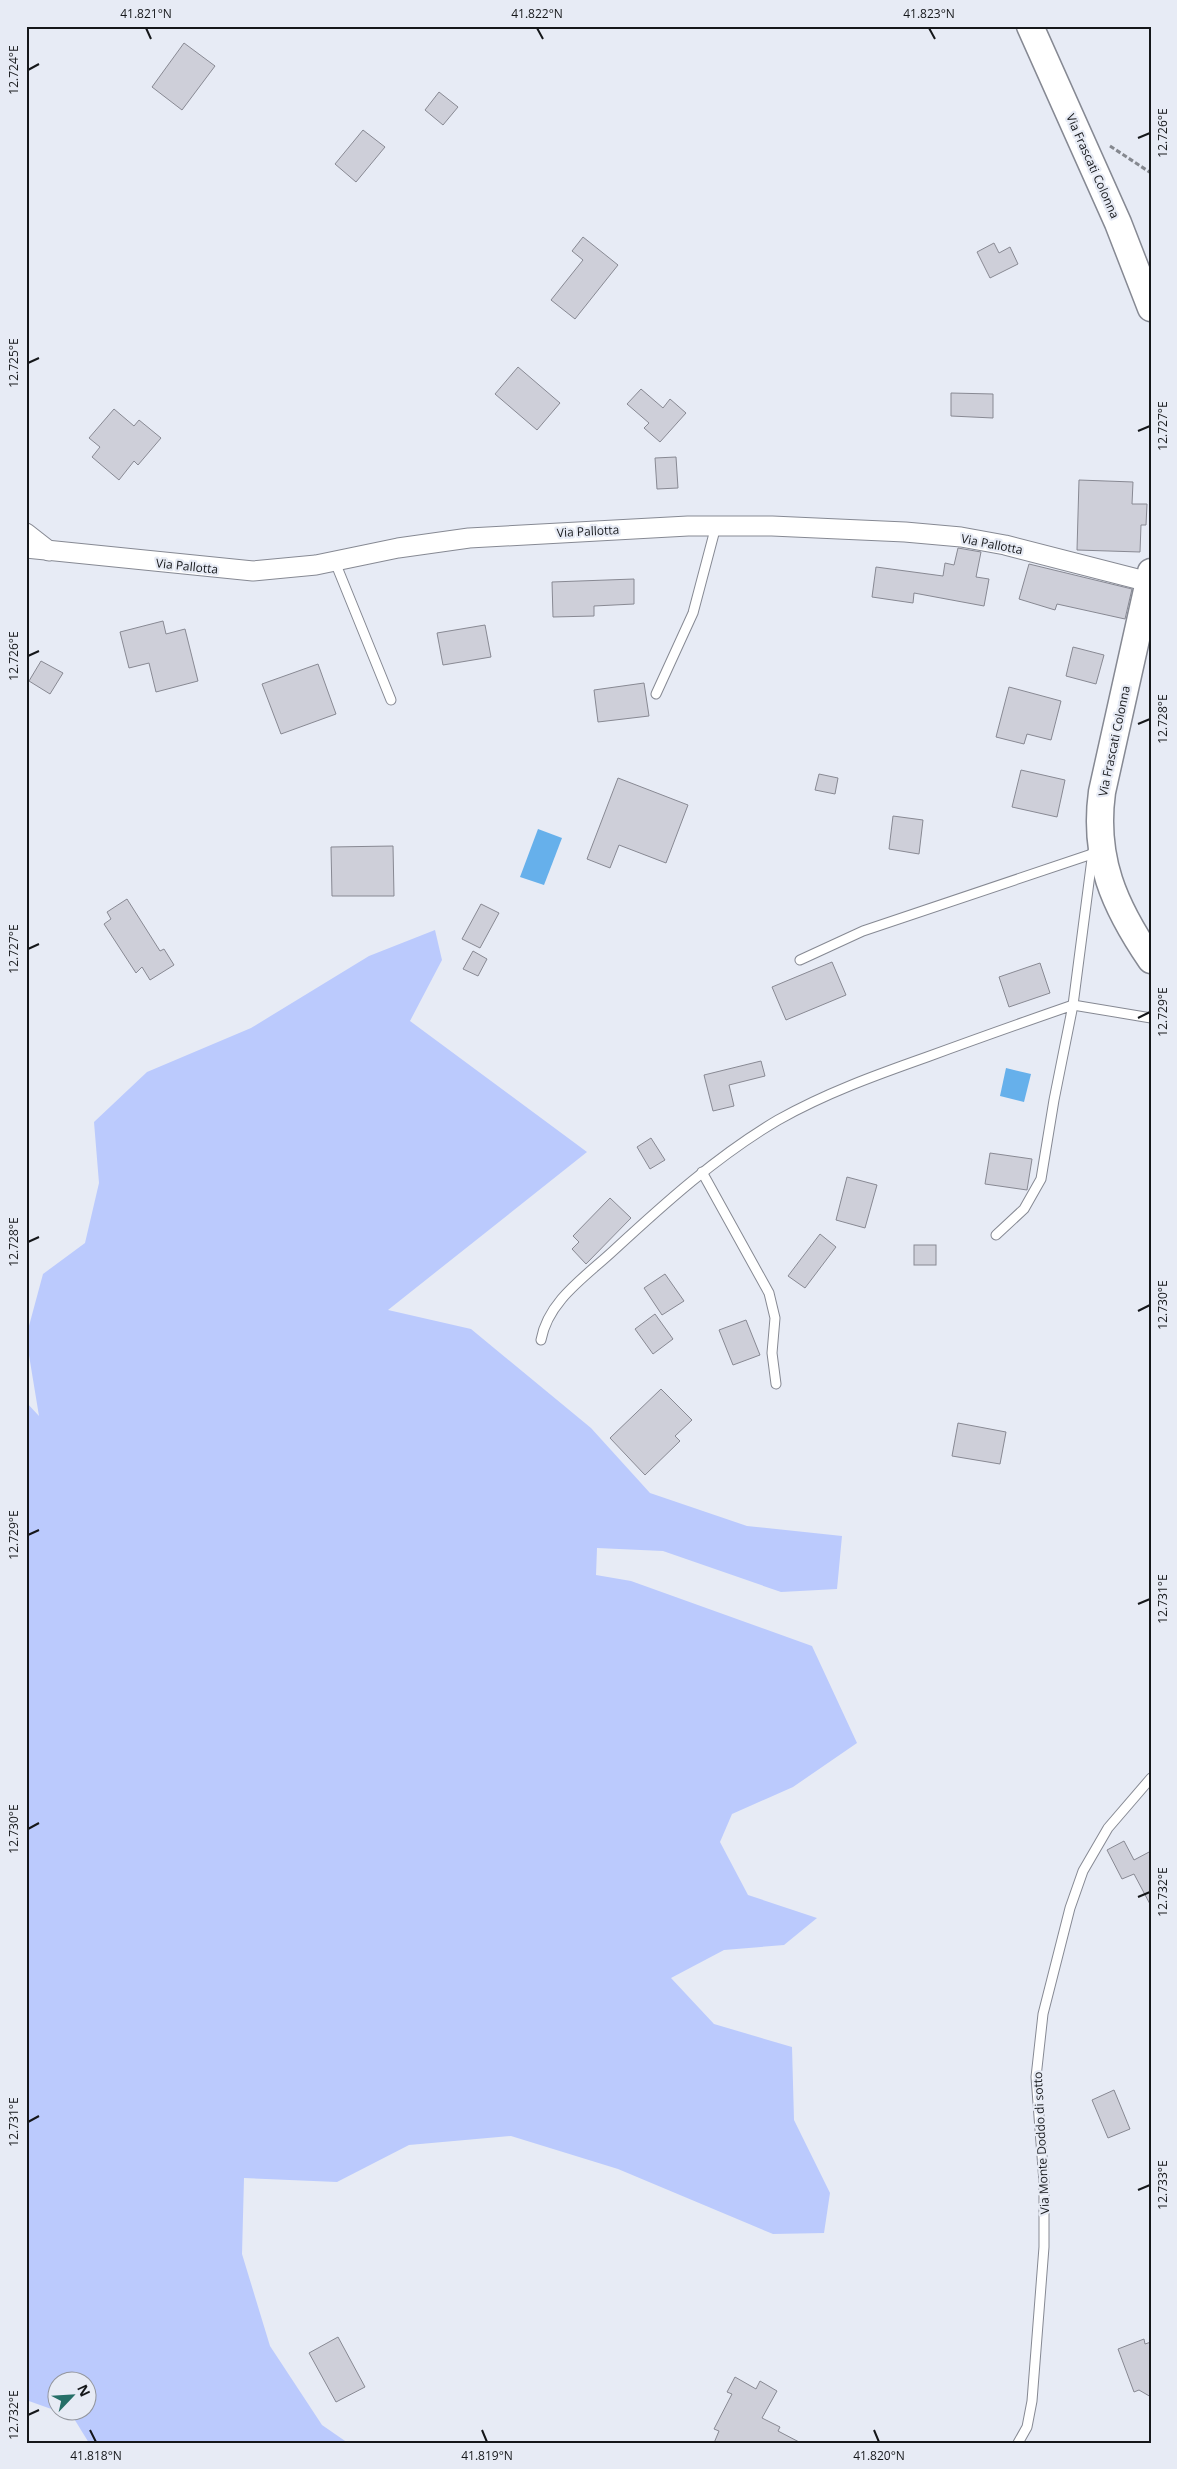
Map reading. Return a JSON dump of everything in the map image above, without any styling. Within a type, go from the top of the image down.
[{"type":"street","name":"Via Frascati Colonna","points":[[1030,26],[1118,223],[1151,308]]},
{"type":"street","name":"Via Pallotta","points":[[26,548],[241,571],[277,570],[335,562],[398,548],[450,540],[612,529],[716,525],[946,535],[1006,545],[1150,577]]},
{"type":"street","points":[[26,532],[49,551]]},
{"type":"street","name":"Via Frascati Colonna","points":[[1150,577],[1102,792],[1100,824],[1105,872],[1117,903],[1151,960]]},
{"type":"lane","points":[[656,694],[693,613],[716,525]]},
{"type":"lane","points":[[335,562],[391,700]]},
{"type":"lane","points":[[996,1235],[1024,1209],[1038,1189],[1041,1179],[1073,1004],[1092,854],[1102,792]]},
{"type":"lane","points":[[800,960],[863,932],[1092,854]]},
{"type":"lane","points":[[541,1340],[544,1324],[557,1303],[663,1204],[702,1172],[759,1132],[830,1094],[866,1079],[1073,1004],[1151,1018]]},
{"type":"lane","points":[[702,1172],[769,1293],[774,1318],[772,1353],[776,1384]]},
{"type":"lane","name":"Via Monte Doddo di sotto","points":[[1018,2443],[1027,2428],[1031,2412],[1044,2247],[1044,2182],[1036,2077],[1043,2014],[1070,1908],[1088,1859],[1108,1828],[1151,1778]]},
{"type":"shaded area","points":[[538,829],[562,838],[544,885],[520,877]]},
{"type":"shaded area","points":[[435,930],[442,960],[410,1021],[587,1152],[388,1310],[471,1329],[591,1428],[650,1493],[747,1526],[842,1536],[837,1589],[781,1592],[663,1551],[597,1548],[596,1575],[631,1581],[812,1646],[857,1743],[793,1787],[732,1814],[720,1842],[748,1895],[817,1918],[784,1945],[724,1950],[671,1978],[714,2024],[792,2047],[794,2120],[830,2193],[824,2233],[773,2234],[618,2169],[511,2136],[409,2145],[337,2182],[244,2178],[242,2254],[270,2346],[322,2425],[348,2443],[89,2443],[76,2422],[98,2422],[98,2372],[48,2372],[48,2408],[26,2400],[26,1402],[39,1416],[26,1337],[43,1274],[85,1243],[99,1183],[94,1122],[147,1072],[251,1028],[369,956]]},
{"type":"shaded area","points":[[1006,1068],[1031,1074],[1024,1102],[1000,1096]]},
{"type":"building","points":[[184,43],[215,66],[182,110],[152,87]]},
{"type":"building","points":[[439,92],[458,107],[443,125],[425,110]]},
{"type":"building","points":[[363,130],[385,147],[356,182],[335,164]]},
{"type":"building","points":[[583,237],[618,265],[575,319],[551,300],[583,260],[572,251]]},
{"type":"building","points":[[994,243],[999,253],[1010,247],[1018,264],[990,278],[977,252]]},
{"type":"building","points":[[518,367],[560,403],[537,430],[495,394]]},
{"type":"building","points":[[641,389],[663,408],[670,399],[686,413],[660,442],[644,428],[649,423],[627,404]]},
{"type":"building","points":[[951,393],[993,394],[993,418],[951,416]]},
{"type":"building","points":[[114,409],[134,426],[139,420],[161,438],[138,465],[134,461],[119,480],[92,457],[100,447],[89,438]]},
{"type":"building","points":[[676,457],[678,488],[657,489],[655,458]]},
{"type":"building","points":[[1079,480],[1133,482],[1132,504],[1147,504],[1146,525],[1141,525],[1140,552],[1077,550]]},
{"type":"building","points":[[958,548],[981,552],[976,577],[989,579],[984,606],[914,593],[913,603],[872,597],[876,567],[943,576],[945,563],[954,565]]},
{"type":"building","points":[[1029,564],[1132,589],[1125,619],[1057,604],[1055,610],[1019,599]]},
{"type":"building","points":[[634,579],[634,604],[594,606],[594,616],[553,617],[552,582]]},
{"type":"building","points":[[163,621],[166,634],[185,629],[198,681],[156,692],[149,663],[129,668],[120,632]]},
{"type":"building","points":[[485,625],[491,657],[443,665],[437,633]]},
{"type":"building","points":[[1073,647],[1104,655],[1096,684],[1066,676]]},
{"type":"building","points":[[41,661],[63,673],[50,694],[29,681]]},
{"type":"building","points":[[318,664],[336,714],[281,734],[262,684]]},
{"type":"building","points":[[644,683],[649,716],[598,722],[594,690]]},
{"type":"building","points":[[1009,687],[1061,701],[1051,740],[1027,734],[1024,744],[996,737]]},
{"type":"building","points":[[1021,770],[1065,780],[1057,817],[1012,807]]},
{"type":"building","points":[[819,774],[838,778],[835,794],[815,790]]},
{"type":"building","points":[[618,778],[688,805],[666,863],[619,845],[610,868],[587,859]]},
{"type":"building","points":[[893,816],[923,820],[919,854],[889,849]]},
{"type":"building","points":[[393,846],[394,896],[332,896],[331,847]]},
{"type":"building","points":[[127,899],[160,951],[164,949],[174,965],[150,980],[142,967],[136,973],[104,924],[111,919],[107,912]]},
{"type":"building","points":[[481,904],[499,913],[480,948],[462,939]]},
{"type":"building","points":[[473,951],[487,959],[478,976],[463,969]]},
{"type":"building","points":[[832,962],[846,995],[786,1020],[772,987]]},
{"type":"building","points":[[1040,963],[1050,993],[1009,1007],[999,977]]},
{"type":"building","points":[[761,1061],[765,1076],[729,1085],[734,1106],[713,1111],[704,1075]]},
{"type":"building","points":[[651,1138],[665,1160],[650,1169],[637,1147]]},
{"type":"building","points":[[990,1153],[1032,1159],[1027,1190],[985,1184]]},
{"type":"building","points":[[847,1177],[877,1185],[865,1228],[836,1220]]},
{"type":"building","points":[[610,1198],[631,1218],[586,1264],[572,1249],[579,1242],[573,1236]]},
{"type":"building","points":[[820,1234],[836,1247],[805,1288],[788,1276]]},
{"type":"building","points":[[914,1245],[936,1245],[936,1265],[914,1265]]},
{"type":"building","points":[[665,1274],[684,1301],[662,1315],[644,1288]]},
{"type":"building","points":[[655,1314],[673,1339],[653,1354],[635,1329]]},
{"type":"building","points":[[746,1320],[760,1355],[733,1365],[719,1330]]},
{"type":"building","points":[[661,1389],[692,1420],[675,1436],[680,1441],[645,1475],[610,1438]]},
{"type":"building","points":[[958,1423],[1006,1432],[1000,1464],[952,1456]]},
{"type":"building","points":[[1124,1841],[1134,1860],[1151,1851],[1151,1906],[1134,1874],[1122,1879],[1107,1850]]},
{"type":"building","points":[[1114,2090],[1130,2129],[1108,2138],[1092,2100]]},
{"type":"building","points":[[338,2337],[365,2387],[336,2402],[309,2353]]},
{"type":"building","points":[[1144,2339],[1145,2344],[1151,2342],[1151,2397],[1139,2390],[1134,2392],[1118,2349]]},
{"type":"building","points":[[735,2377],[756,2389],[760,2381],[777,2391],[762,2418],[780,2427],[778,2431],[801,2443],[714,2443],[719,2431],[714,2429],[732,2394],[727,2392]]}]
